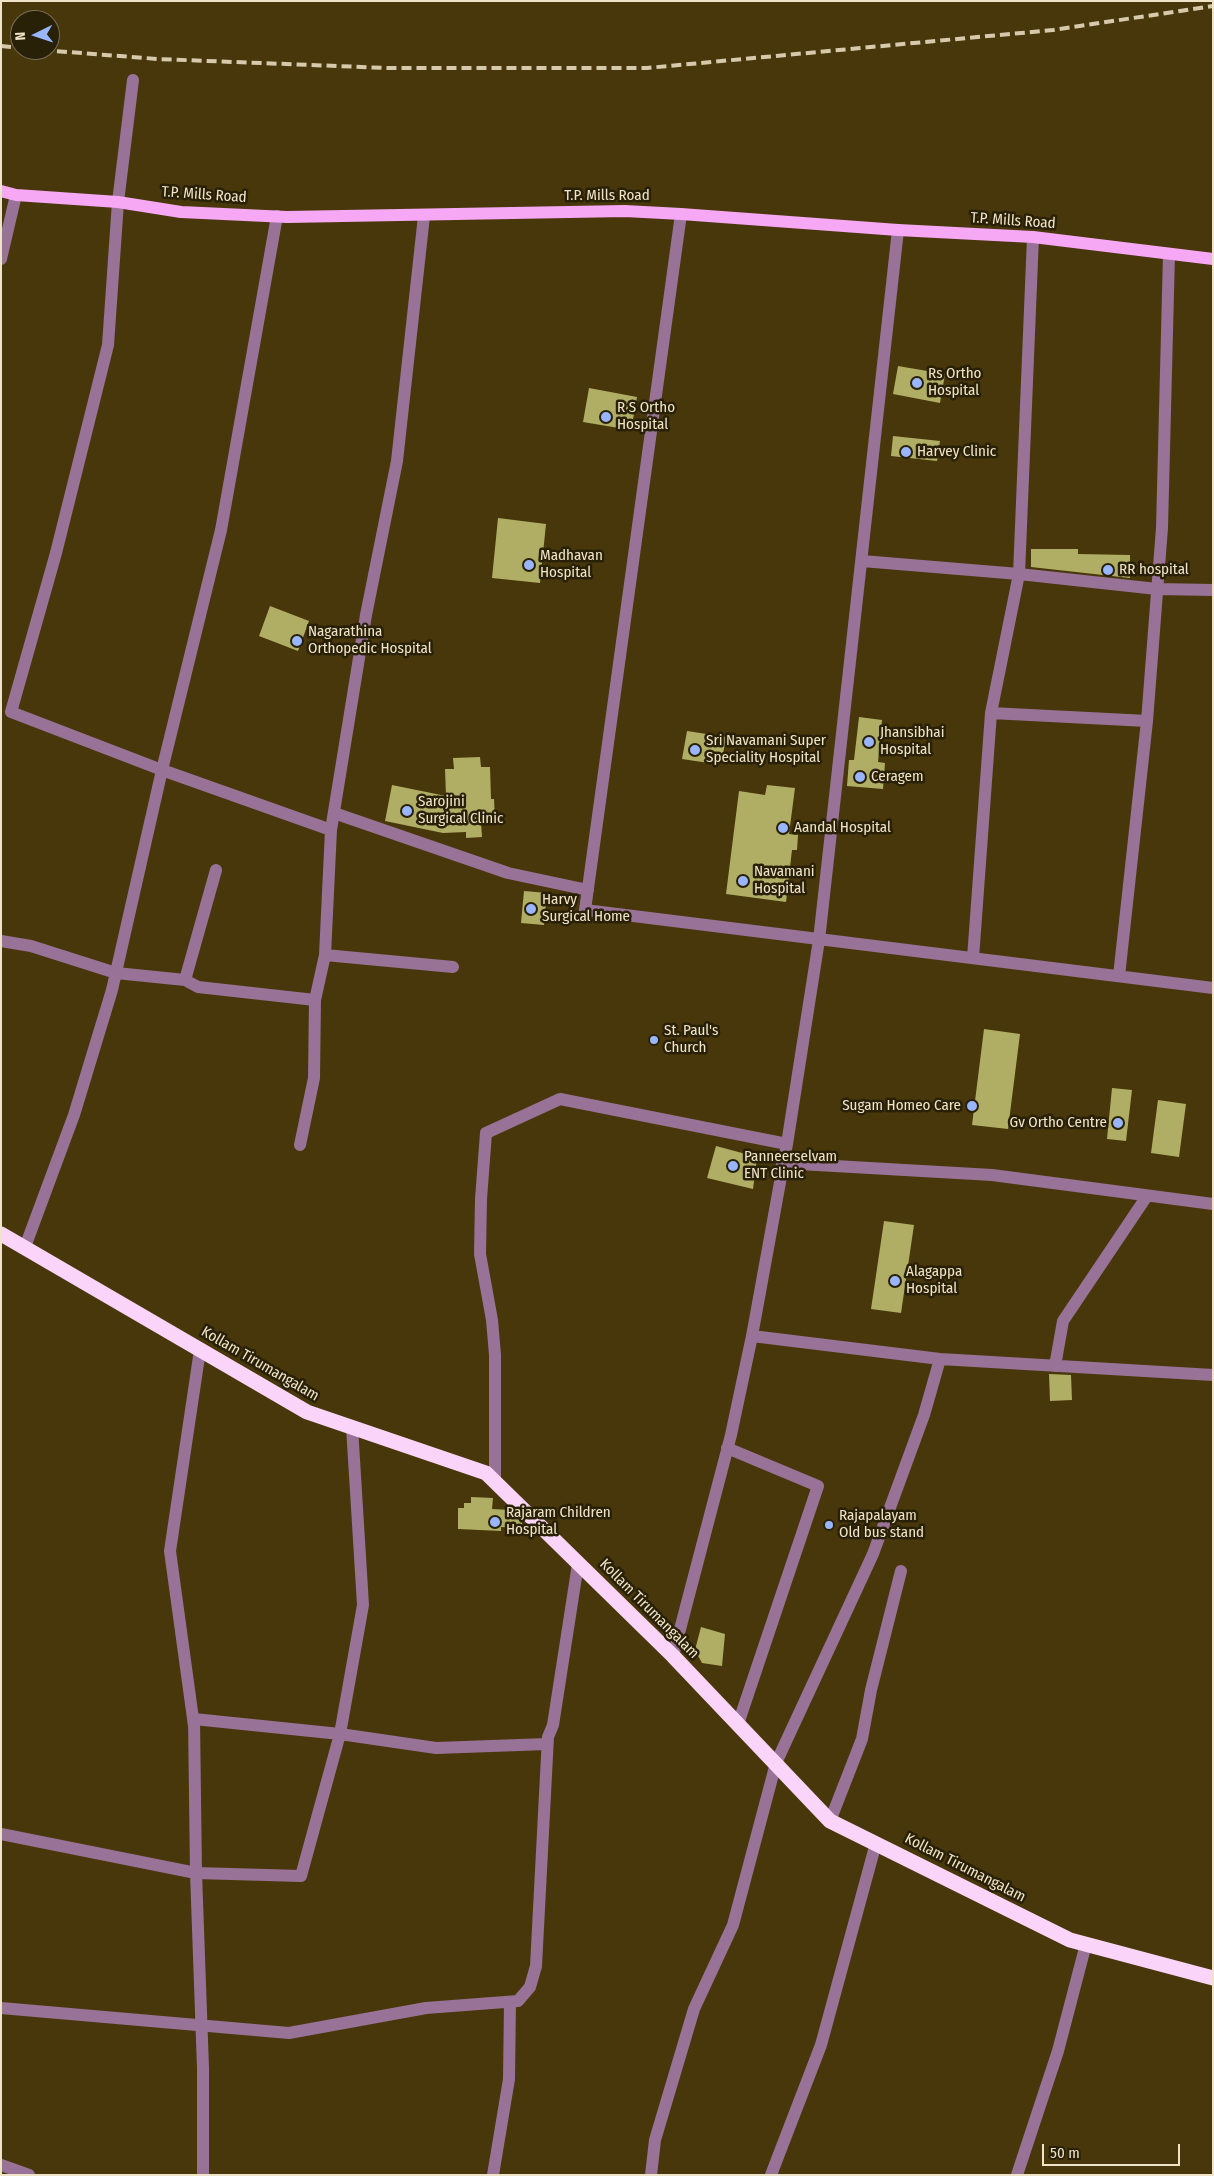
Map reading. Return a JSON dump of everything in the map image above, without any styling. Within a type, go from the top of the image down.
[{"type":"highway","name":"Kollam Tirumangalam","points":[[1,1234],[307,1412],[486,1473],[673,1656],[830,1821],[1070,1940],[1213,1978]]},
{"type":"main road","name":"T.P. Mills Road","points":[[1,191],[16,195],[118,202],[181,212],[277,216],[424,216],[624,211],[680,214],[898,230],[1033,237],[1213,259]]},
{"type":"street","points":[[133,80],[118,202],[108,345],[56,553],[6,710],[162,770],[331,830]]},
{"type":"street","points":[[1,259],[16,195]]},
{"type":"street","points":[[680,214],[585,910],[1213,988]]},
{"type":"street","points":[[25,1247],[74,1115],[116,973],[162,770],[221,530],[277,216]]},
{"type":"street","points":[[300,1145],[314,1078],[315,1000],[325,955],[331,830],[366,615],[397,461],[424,216]]},
{"type":"street","points":[[673,1656],[727,1448],[752,1336],[782,1163],[787,1144],[819,940],[898,230]]},
{"type":"street","points":[[973,958],[991,713],[1019,574],[1033,237]]},
{"type":"street","points":[[1119,976],[1147,722],[1162,528],[1169,254]]},
{"type":"street","points":[[862,561],[1019,574],[1157,589],[1213,590]]},
{"type":"street","points":[[991,713],[1147,722]]},
{"type":"street","points":[[334,813],[508,873],[588,890]]},
{"type":"street","points":[[185,980],[216,870]]},
{"type":"street","points":[[1,941],[31,946],[116,973],[185,980],[198,987],[315,1000]]},
{"type":"street","points":[[325,955],[454,967]]},
{"type":"street","points":[[495,1482],[495,1355],[492,1320],[480,1254],[481,1199],[486,1133],[560,1098],[787,1144]]},
{"type":"street","points":[[782,1163],[992,1176],[1213,1204]]},
{"type":"street","points":[[1055,1366],[1063,1320],[1147,1196]]},
{"type":"street","points":[[752,1336],[940,1359],[1213,1375]]},
{"type":"street","points":[[194,1726],[170,1550],[200,1350]]},
{"type":"street","points":[[651,2175],[655,2140],[694,2009],[733,1925],[776,1763],[873,1554],[924,1415],[940,1359]]},
{"type":"street","points":[[1,1834],[196,1873],[301,1876],[340,1734],[362,1605],[352,1427]]},
{"type":"street","points":[[727,1448],[818,1486],[738,1724]]},
{"type":"street","points":[[1,2008],[201,2027],[207,2024],[290,2033],[426,2008],[518,2001],[530,1987],[536,1966],[547,1744],[553,1725],[578,1564]]},
{"type":"street","points":[[830,1821],[862,1739],[871,1690],[901,1571]]},
{"type":"street","points":[[203,2175],[194,1720],[340,1734],[436,1748],[547,1744]]},
{"type":"street","points":[[771,2175],[821,2045],[876,1843]]},
{"type":"street","points":[[1017,2175],[1058,2051],[1086,1944]]},
{"type":"street","points":[[493,2175],[509,2079],[510,2002]]},
{"type":"street","points":[[1,2165],[29,2175]]},
{"type":"building","points":[[898,366],[945,374],[940,403],[893,394]]},
{"type":"building","points":[[589,388],[637,397],[631,430],[583,422]]},
{"type":"building","points":[[893,436],[940,441],[937,461],[891,456]]},
{"type":"building","points":[[498,518],[546,524],[540,583],[492,578]]},
{"type":"building","points":[[1031,549],[1078,549],[1078,554],[1130,555],[1130,578],[1031,567]]},
{"type":"building","points":[[270,606],[309,621],[298,651],[259,636]]},
{"type":"building","points":[[859,717],[882,720],[878,762],[885,763],[883,789],[847,786],[849,760],[854,760]]},
{"type":"building","points":[[687,731],[726,737],[723,754],[718,753],[717,758],[710,757],[709,763],[682,759]]},
{"type":"building","points":[[480,757],[481,767],[490,767],[491,799],[494,799],[495,821],[481,822],[482,837],[466,838],[466,832],[443,833],[385,821],[392,785],[446,796],[445,769],[454,769],[453,758]]},
{"type":"building","points":[[767,785],[795,788],[789,834],[798,835],[797,850],[792,850],[786,902],[726,894],[739,791],[765,795]]},
{"type":"building","points":[[524,891],[547,893],[544,925],[521,923]]},
{"type":"building","points":[[984,1029],[1020,1034],[1008,1129],[972,1125]]},
{"type":"building","points":[[1112,1088],[1132,1090],[1126,1141],[1107,1139]]},
{"type":"building","points":[[1158,1100],[1186,1104],[1179,1157],[1151,1153]]},
{"type":"building","points":[[716,1146],[757,1157],[753,1189],[707,1178]]},
{"type":"building","points":[[884,1221],[914,1225],[901,1313],[871,1309]]},
{"type":"building","points":[[1049,1374],[1071,1375],[1072,1400],[1050,1401]]},
{"type":"building","points":[[471,1497],[493,1498],[492,1509],[511,1510],[522,1522],[522,1528],[501,1527],[501,1531],[458,1529],[458,1508],[464,1508],[464,1503],[471,1503]]},
{"type":"building","points":[[701,1627],[725,1634],[722,1666],[702,1663],[695,1650]]},
{"type":"railway","points":[[60,51],[158,59],[387,68],[647,68],[1053,30],[1213,6]]},
{"type":"railway","points":[[1,46],[10,47]]},
{"type":"place","name":"Rs Ortho Hospital","points":[[917,383]]},
{"type":"place","name":"R S Ortho Hospital","points":[[606,417]]},
{"type":"place","name":"Harvey Clinic","points":[[906,452]]},
{"type":"place","name":"Madhavan Hospital","points":[[529,565]]},
{"type":"place","name":"RR hospital","points":[[1108,570]]},
{"type":"place","name":"Nagarathina Orthopedic Hospital","points":[[297,641]]},
{"type":"place","name":"Jhansibhai Hospital","points":[[869,742]]},
{"type":"place","name":"Sri Navamani Super Speciality Hospital","points":[[695,750]]},
{"type":"place","name":"Ceragem","points":[[860,777]]},
{"type":"place","name":"Sarojini Surgical Clinic","points":[[407,811]]},
{"type":"place","name":"Aandal Hospital","points":[[783,828]]},
{"type":"place","name":"Navamani Hospital","points":[[743,881]]},
{"type":"place","name":"Harvy Surgical Home","points":[[531,909]]},
{"type":"place","name":"St. Paul's Church","points":[[654,1040]]},
{"type":"place","name":"Sugam Homeo Care","points":[[972,1106]]},
{"type":"place","name":"Gv Ortho Centre","points":[[1118,1123]]},
{"type":"place","name":"Panneerselvam ENT Clinic","points":[[733,1166]]},
{"type":"place","name":"Alagappa Hospital","points":[[895,1281]]},
{"type":"place","name":"Rajaram Children Hospital","points":[[495,1522]]},
{"type":"place","name":"Rajapalayam Old bus stand","points":[[829,1525]]}]
